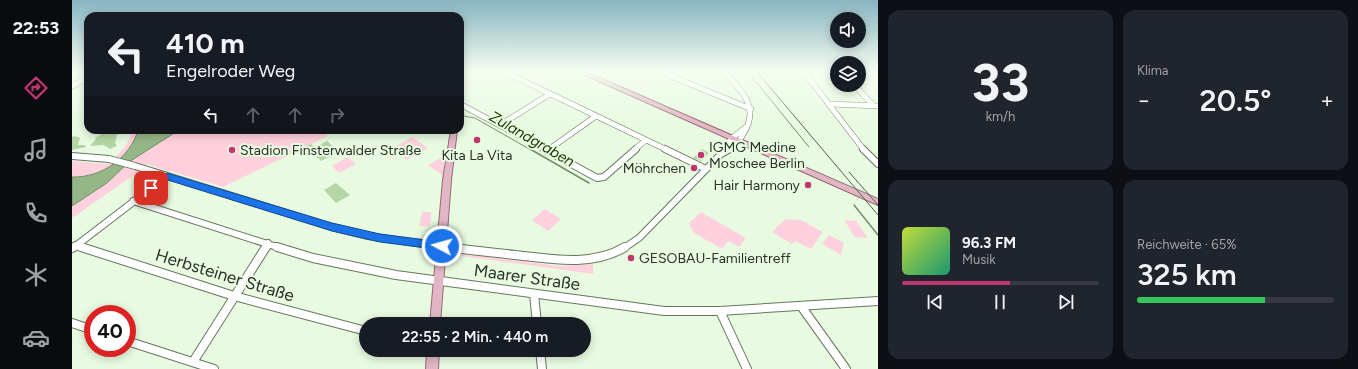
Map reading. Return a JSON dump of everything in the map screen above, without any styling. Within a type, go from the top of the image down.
[{"type":"main road","points":[[620,89],[706,127],[878,207]]},
{"type":"main road","points":[[435,317],[454,134]]},
{"type":"main road","points":[[735,141],[878,202]]},
{"type":"main road","points":[[432,369],[433,357]]},
{"type":"street","points":[[540,89],[706,169]]},
{"type":"street","points":[[702,89],[750,109]]},
{"type":"street","points":[[72,156],[110,160],[135,166],[332,227],[380,238],[554,260],[577,260],[618,251],[639,238],[721,154],[725,153],[735,141],[742,137],[749,122],[750,109],[747,101],[738,89]]},
{"type":"street","points":[[818,89],[865,154],[878,164]]},
{"type":"street","points":[[861,92],[876,106],[878,110]]},
{"type":"street","points":[[500,125],[550,94]]},
{"type":"street","points":[[830,104],[876,106]]},
{"type":"street","points":[[464,106],[597,178],[604,177],[646,140]]},
{"type":"street","points":[[547,151],[596,116]]},
{"type":"street","points":[[74,246],[133,200],[167,176]]},
{"type":"street","name":"Maarer Straße","points":[[133,200],[339,264],[396,275],[664,312],[720,311],[878,301]]},
{"type":"street","points":[[193,362],[268,243]]},
{"type":"street","name":"Herbsteiner Straße","points":[[74,246],[234,296],[359,329]]},
{"type":"street","points":[[534,294],[536,317]]},
{"type":"street","points":[[801,306],[846,369]]},
{"type":"street","points":[[720,311],[746,369]]},
{"type":"street","points":[[72,323],[84,327]]},
{"type":"street","points":[[136,344],[214,369]]},
{"type":"street","points":[[541,357],[542,369]]},
{"type":"shaded area","points":[[136,134],[173,134],[129,162],[107,183],[72,206],[72,177],[93,174],[104,170],[121,157],[134,140]]},
{"type":"shaded area","points":[[137,134],[128,152],[115,164],[102,172],[87,176],[72,177],[72,161],[107,164],[119,154],[131,135]]},
{"type":"shaded area","name":"Stadion Finsterwalder Straße","points":[[173,134],[326,134],[328,136],[223,187],[146,164],[137,173],[72,218],[72,206],[107,183],[129,162]]},
{"type":"shaded area","points":[[412,137],[428,148],[407,160],[392,149]]},
{"type":"shaded area","points":[[445,155],[443,176],[428,165]]},
{"type":"shaded area","points":[[348,157],[356,164],[339,173],[332,166]]},
{"type":"shaded area","points":[[545,209],[561,219],[548,231],[532,220]]},
{"type":"shaded area","points":[[422,212],[431,212],[430,226],[419,226]]},
{"type":"shaded area","points":[[701,212],[746,238],[739,247],[728,241],[722,249],[694,233],[689,223]]},
{"type":"shaded area","points":[[785,219],[801,220],[823,232],[811,249],[795,241],[792,244],[772,232]]},
{"type":"shaded area","points":[[844,220],[856,221],[868,238],[855,237]]},
{"type":"shaded area","points":[[829,235],[844,243],[841,255],[822,244]]},
{"type":"shaded area","points":[[450,252],[558,266],[593,264],[593,274],[447,254]]},
{"type":"building","points":[[101,134],[119,134],[115,143],[117,146],[110,149],[104,145],[90,146],[96,139],[95,138]]},
{"type":"building","points":[[75,136],[80,138],[78,145],[85,145],[86,147],[72,150],[72,137]]},
{"type":"building","points":[[327,141],[339,152],[321,161],[306,146],[311,144],[315,147]]},
{"type":"building","name":"IGMG Medine Moschee Berlin","points":[[702,149],[709,153],[701,161],[693,158]]},
{"type":"building","points":[[336,183],[350,195],[336,203],[324,190]]},
{"type":"waterway","points":[[762,89],[809,147]]},
{"type":"waterway","name":"Zulandgraben","points":[[464,116],[475,118],[531,150]]},
{"type":"waterway","name":"Zulandgraben","points":[[530,149],[589,183]]},
{"type":"waterway","points":[[854,205],[878,235]]},
{"type":"tram line","points":[[772,89],[878,215]]},
{"type":"tram line","points":[[849,172],[878,205]]},
{"type":"place","name":"Kita La Vita","points":[[477,140]]},
{"type":"place","name":"Stadion Finsterwalder Straße","points":[[232,150]]},
{"type":"place","name":"IGMG Medine Moschee Berlin","points":[[701,155]]},
{"type":"place","name":"Möhrchen","points":[[694,168]]},
{"type":"place","name":"Hair Harmony","points":[[808,185]]},
{"type":"place","name":"GESOBAU-Familientreff","points":[[631,258]]},
{"type":"route","points":[[151,188],[167,176],[332,227],[380,238],[442,246]]}]
